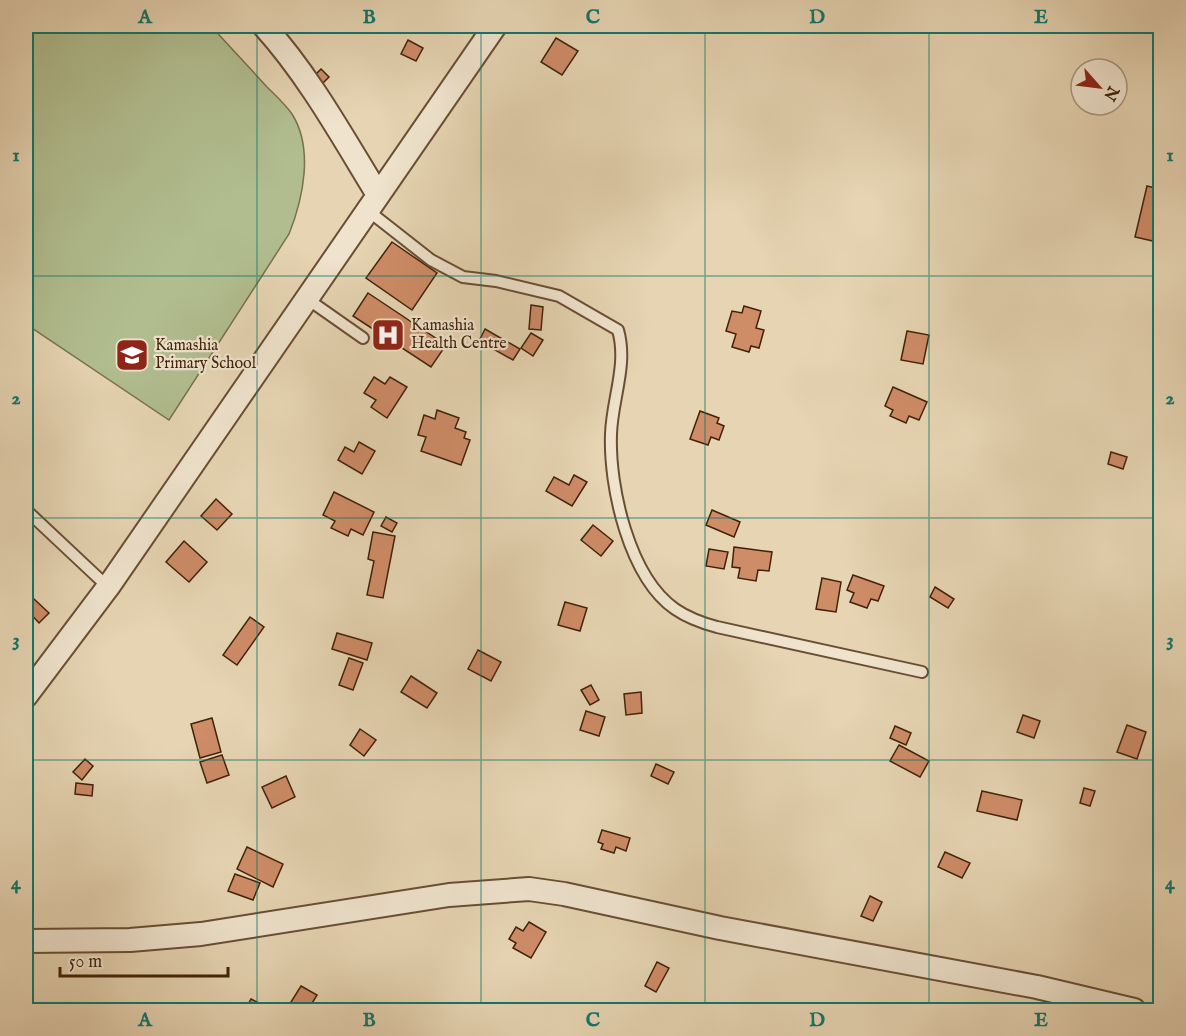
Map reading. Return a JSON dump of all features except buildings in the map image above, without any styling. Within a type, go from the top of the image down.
[{"type":"street","points":[[264,26],[280,44],[317,97],[372,201]]},
{"type":"street","points":[[26,696],[108,587],[372,201],[495,26]]},
{"type":"street","points":[[26,941],[130,940],[201,934],[449,895],[530,890],[564,894],[720,928],[1037,987],[1134,1011]]},
{"type":"lane","points":[[372,201],[431,260],[463,277],[496,281],[559,296],[618,330],[623,347],[611,433],[612,475],[624,525],[637,557],[652,586],[674,608],[696,620],[717,627],[922,672]]},
{"type":"lane","points":[[306,298],[363,338]]},
{"type":"lane","points":[[26,510],[108,587]]},
{"type":"green space","name":"Kamashia Primary School","points":[[29,26],[211,26],[286,107],[299,128],[303,143],[304,174],[302,190],[289,234],[169,420],[26,324],[26,31]]},
{"type":"place","name":"Kamashia Health Centre","points":[[388,335]]},
{"type":"place","name":"Kamashia Primary School","points":[[132,355]]}]
